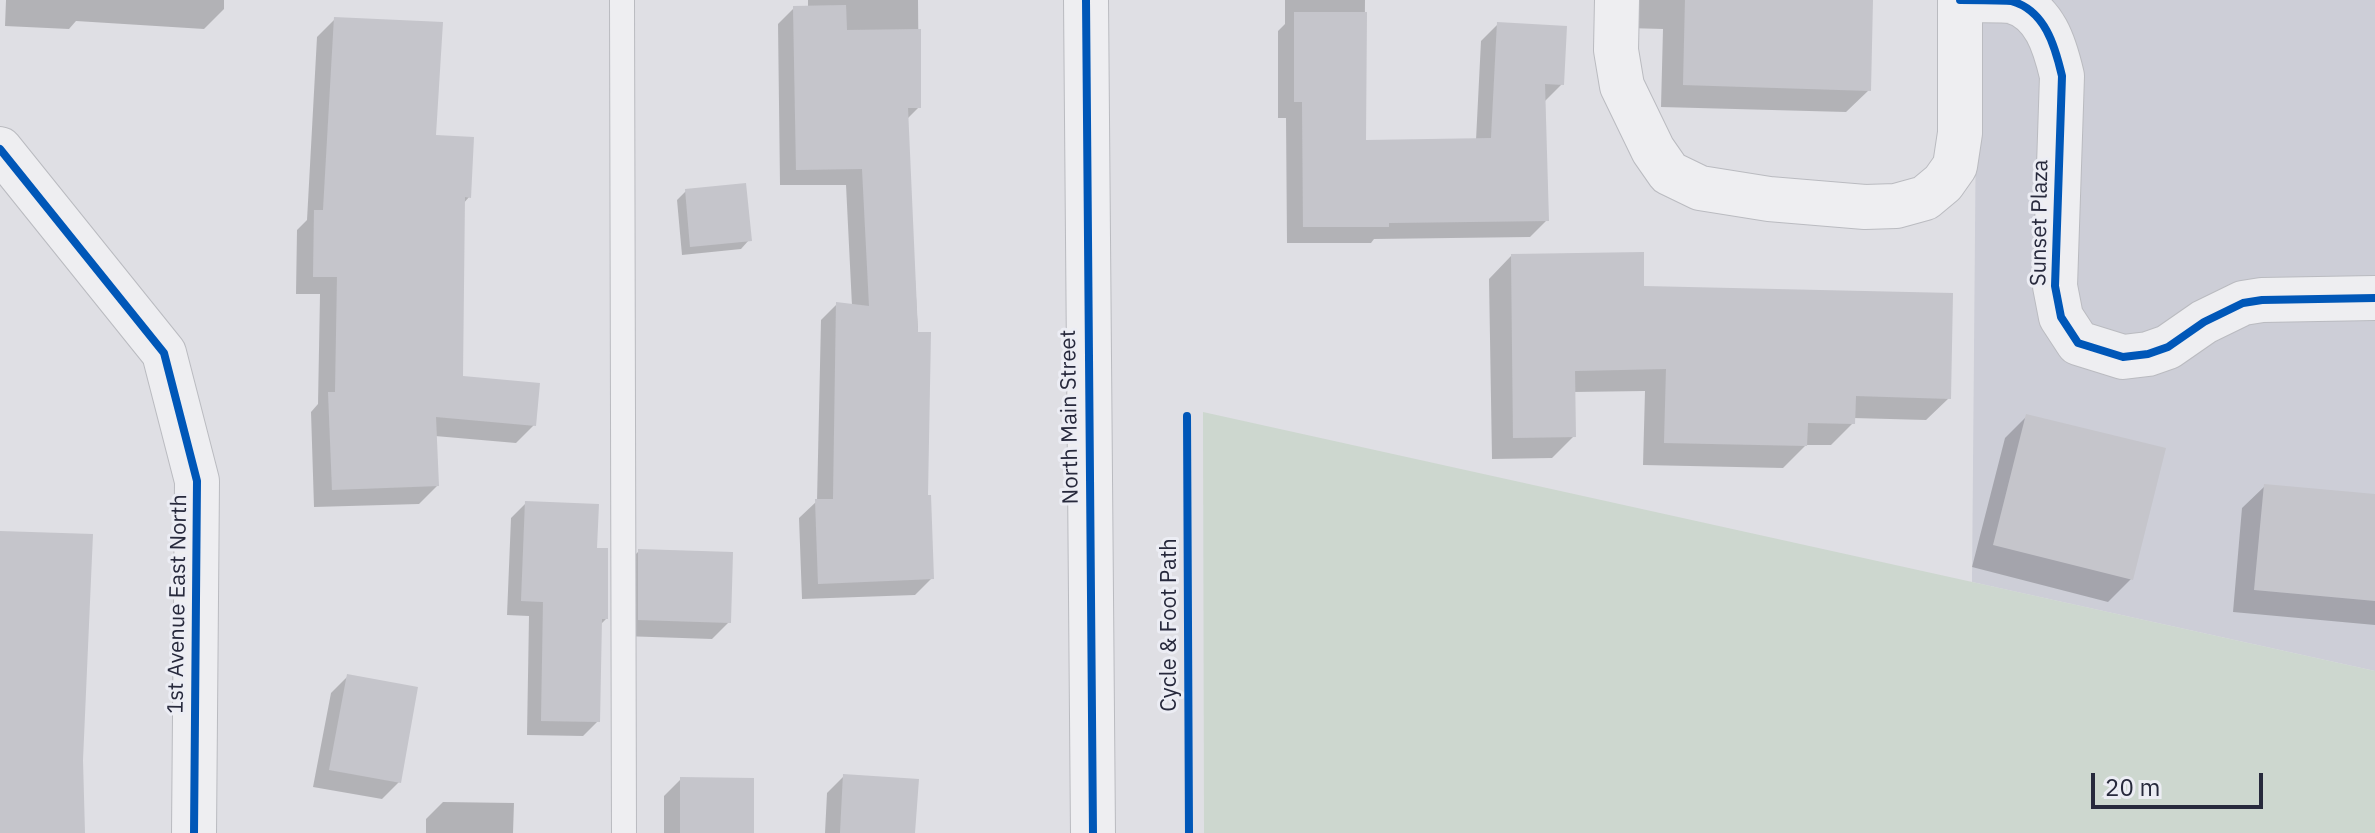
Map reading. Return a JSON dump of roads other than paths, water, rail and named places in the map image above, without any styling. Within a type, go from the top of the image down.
[{"type":"street","name":"North Main Street","points":[[1086,0],[1093,833]]},
{"type":"street","points":[[1617,0],[1616,50],[1622,86],[1653,150],[1669,173],[1700,188],[1769,199],[1865,207],[1896,206],[1925,198],[1943,183],[1955,166],[1960,133],[1960,0]]},
{"type":"street","name":"Sunset Plaza","points":[[1960,0],[2008,0],[2027,7],[2055,45],[2062,76],[2055,286],[2061,317],[2078,343],[2123,357],[2148,354],[2168,347],[2204,322],[2243,303],[2375,298]]},
{"type":"street","name":"1st Avenue East North","points":[[0,149],[164,353],[197,481],[194,833]]},
{"type":"lane","points":[[622,0],[624,833]]}]
